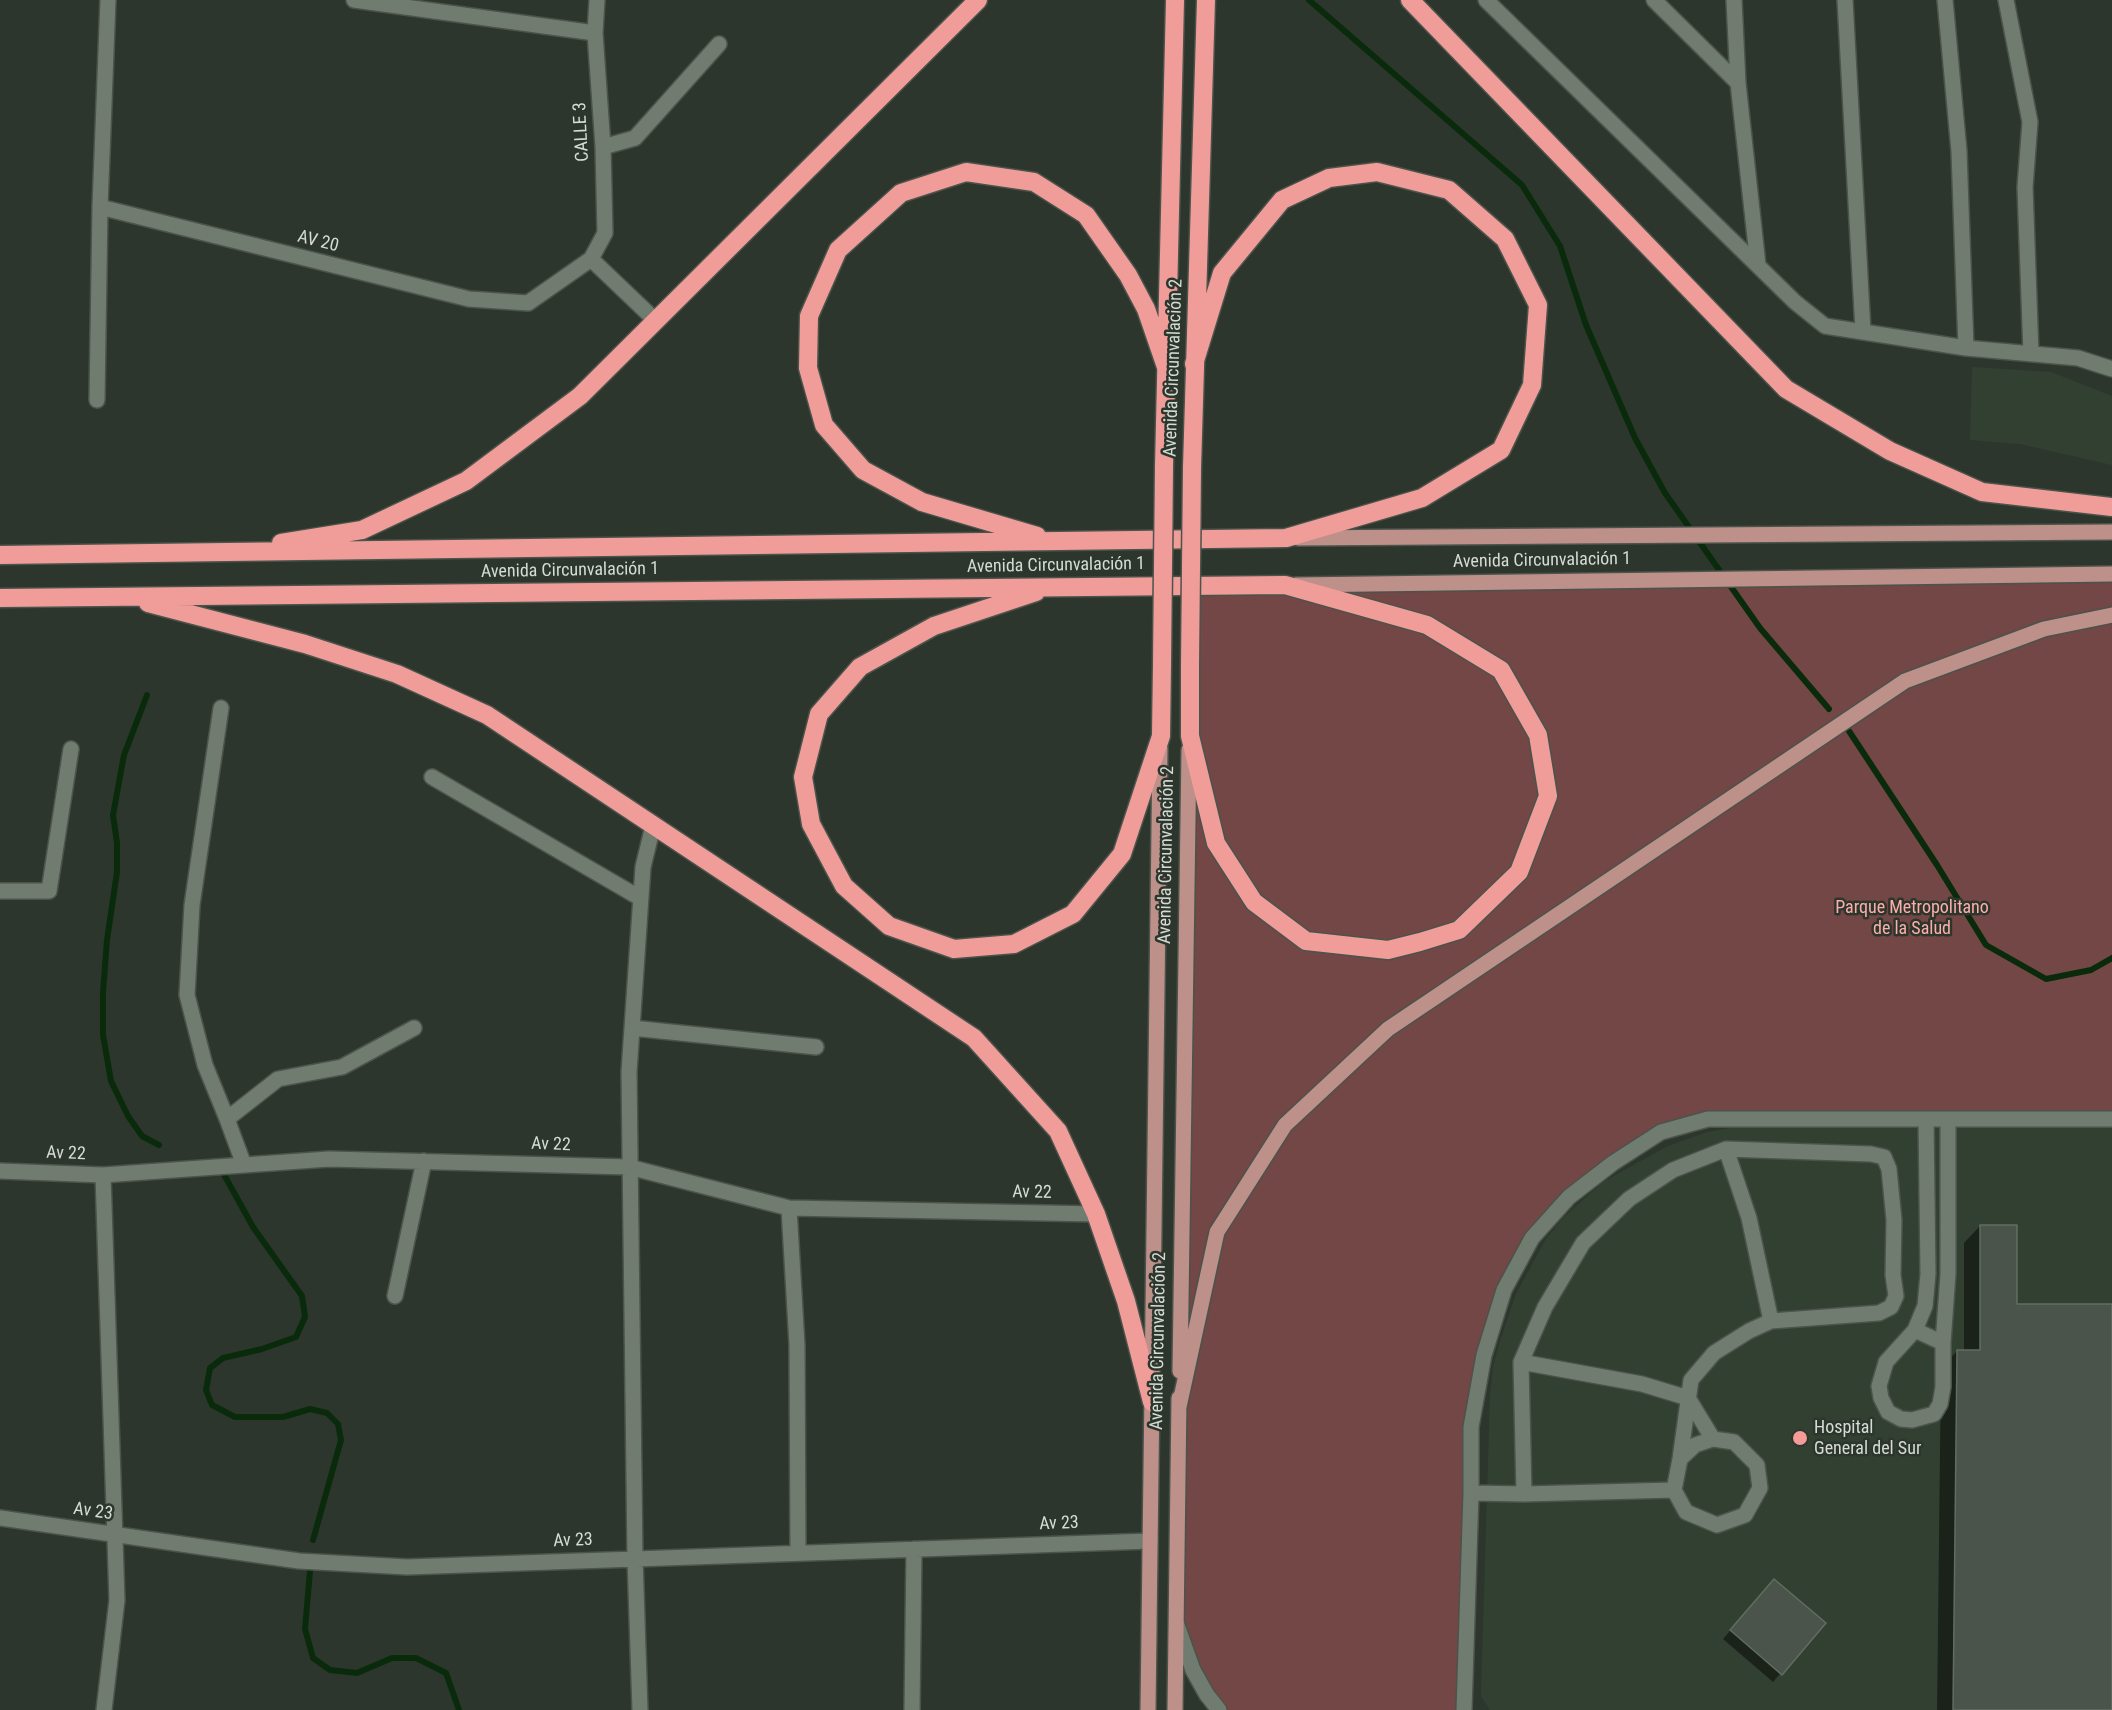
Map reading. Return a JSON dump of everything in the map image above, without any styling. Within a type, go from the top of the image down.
[{"type":"highway","points":[[213,553],[363,530],[466,481],[580,396],[978,0]]},
{"type":"highway","name":"Avenida Circunvalación 2","points":[[1161,736],[1164,466],[1175,0]]},
{"type":"highway","name":"Avenida Circunvalación 2","points":[[1190,736],[1194,364],[1206,0]]},
{"type":"highway","points":[[1410,0],[1786,389],[1890,451],[1982,492],[2112,507]]},
{"type":"highway","points":[[1194,364],[1222,273],[1282,200],[1329,178],[1377,171],[1449,190],[1505,239],[1538,304],[1532,385],[1501,450],[1422,498],[1286,538]]},
{"type":"highway","points":[[1056,541],[922,502],[863,470],[824,425],[808,368],[809,316],[838,250],[901,193],[966,172],[1034,182],[1086,215],[1146,309],[1166,367]]},
{"type":"highway","name":"Avenida Circunvalación 1","points":[[0,555],[1286,538]]},
{"type":"highway","points":[[1190,736],[1216,843],[1254,902],[1306,941],[1388,950],[1459,930],[1519,872],[1548,796],[1538,735],[1501,670],[1427,625],[1285,585]]},
{"type":"highway","name":"Avenida Circunvalación 1","points":[[0,598],[1285,585]]},
{"type":"highway","points":[[1052,587],[923,632],[860,667],[819,714],[803,777],[811,824],[844,886],[889,926],[954,949],[1014,944],[1073,914],[1122,854],[1161,736]]},
{"type":"highway","points":[[126,597],[305,644],[397,674],[487,715],[974,1038],[1058,1131],[1096,1214],[1126,1301],[1152,1402]]},
{"type":"main road","name":"Avenida Circunvalación 1","points":[[1286,538],[2112,532]]},
{"type":"main road","name":"Avenida Circunvalación 1","points":[[1285,585],[2112,574]]},
{"type":"main road","points":[[1179,1407],[1217,1232],[1285,1125],[1388,1029],[1905,681],[2044,629],[2112,615]]},
{"type":"main road","name":"Avenida Circunvalación 2","points":[[1148,1710],[1161,736]]},
{"type":"main road","name":"Avenida Circunvalación 2","points":[[1175,1710],[1190,736]]},
{"type":"street","points":[[97,400],[100,207],[108,0]]},
{"type":"street","points":[[354,0],[595,33]]},
{"type":"street","name":"CALLE 3","points":[[591,259],[605,233],[603,147],[595,33],[597,0]]},
{"type":"street","points":[[1486,0],[1795,302],[1825,326],[1966,348],[2078,357],[2112,369]]},
{"type":"street","points":[[1654,0],[1737,83]]},
{"type":"street","points":[[1734,0],[1737,83],[1758,265]]},
{"type":"street","points":[[1845,0],[1863,331]]},
{"type":"street","points":[[1945,0],[1959,151],[1966,348]]},
{"type":"street","points":[[2006,0],[2030,122],[2025,187],[2031,354]]},
{"type":"street","points":[[603,147],[635,138],[719,44]]},
{"type":"street","name":"AV 20","points":[[100,207],[469,299],[528,303],[591,259]]},
{"type":"street","points":[[591,259],[656,321]]},
{"type":"street","points":[[221,708],[192,905],[187,995],[206,1065],[244,1165]]},
{"type":"street","points":[[0,891],[49,891],[71,749]]},
{"type":"street","points":[[432,777],[640,898]]},
{"type":"street","points":[[640,1710],[635,1558],[628,1072],[643,867],[653,826]]},
{"type":"street","points":[[227,1119],[278,1079],[342,1067],[414,1028]]},
{"type":"street","points":[[632,1028],[816,1047]]},
{"type":"street","points":[[1464,1710],[1470,1427],[1484,1355],[1504,1290],[1532,1238],[1569,1197],[1613,1163],[1661,1132],[1708,1119],[2112,1119]]},
{"type":"street","points":[[1926,1119],[1928,1274],[1924,1306],[1915,1330],[1886,1362],[1879,1386],[1881,1398],[1888,1412],[1901,1419],[1912,1420],[1934,1414],[1940,1404],[1943,1387],[1943,1343],[1948,1274],[1948,1119]]},
{"type":"street","points":[[1524,1494],[1521,1362],[1545,1307],[1583,1244],[1629,1199],[1673,1170],[1726,1149],[1871,1154],[1884,1157],[1889,1168],[1894,1220],[1893,1275],[1896,1296],[1891,1307],[1879,1313],[1771,1321],[1749,1331],[1714,1353],[1691,1380],[1674,1490],[1686,1512],[1717,1525],[1745,1515],[1760,1488],[1757,1465],[1734,1442],[1713,1439],[1695,1445],[1680,1459]]},
{"type":"street","points":[[1726,1149],[1749,1218],[1771,1321]]},
{"type":"street","name":"Av 22","points":[[0,1171],[103,1175],[329,1159],[628,1167],[789,1208],[1096,1214]]},
{"type":"street","points":[[395,1296],[424,1161]]},
{"type":"street","points":[[103,1175],[117,1600],[104,1710]]},
{"type":"street","points":[[789,1208],[797,1345],[798,1552]]},
{"type":"street","points":[[1915,1330],[1943,1343]]},
{"type":"street","points":[[1521,1362],[1642,1384],[1688,1398],[1713,1439]]},
{"type":"street","points":[[1470,1493],[1674,1490]]},
{"type":"street","name":"Av 23","points":[[0,1518],[299,1561],[407,1567],[1150,1541]]},
{"type":"street","points":[[912,1710],[914,1548]]},
{"type":"street","points":[[1176,1624],[1193,1670],[1207,1695],[1219,1710]]},
{"type":"shaded area","points":[[1972,367],[2051,372],[2112,396],[2112,465],[2020,444],[1970,440]]},
{"type":"shaded area","name":"Hospital General del Sur","points":[[1926,1119],[2112,1119],[2112,1710],[1490,1710],[1481,1696],[1490,1396],[1493,1367],[1516,1294],[1546,1239],[1563,1218],[1603,1182],[1666,1147],[1707,1132],[1741,1126],[1915,1127]]},
{"type":"green space","name":"Parque Metropolitano de la Salud","points":[[2112,574],[2112,1119],[1708,1119],[1661,1132],[1569,1197],[1504,1290],[1471,1427],[1464,1710],[1219,1710],[1176,1624],[1191,586]]},
{"type":"building","points":[[1980,1225],[2017,1225],[2017,1304],[2112,1304],[2112,1710],[1953,1710],[1957,1350],[1980,1350]]},
{"type":"building","points":[[1774,1579],[1826,1623],[1782,1675],[1730,1630]]},
{"type":"waterway","points":[[1309,0],[1522,185],[1560,246],[1586,325],[1635,438],[1665,493],[1760,628],[1829,709]]},
{"type":"waterway","points":[[147,695],[124,755],[113,815],[117,843],[117,872],[107,940],[103,992],[103,1035],[111,1081],[128,1116],[142,1136],[159,1145]]},
{"type":"waterway","points":[[1849,731],[1937,865],[1986,945],[2046,979],[2091,970],[2112,958]]},
{"type":"waterway","points":[[222,1171],[253,1227],[302,1296],[305,1317],[296,1337],[262,1349],[223,1358],[210,1368],[206,1390],[212,1405],[235,1417],[283,1417],[310,1409],[327,1413],[338,1424],[341,1440],[313,1540]]},
{"type":"waterway","points":[[310,1571],[305,1629],[313,1658],[330,1670],[357,1673],[392,1658],[416,1658],[446,1673],[459,1710]]},
{"type":"place","name":"Hospital General del Sur","points":[[1800,1438]]}]
